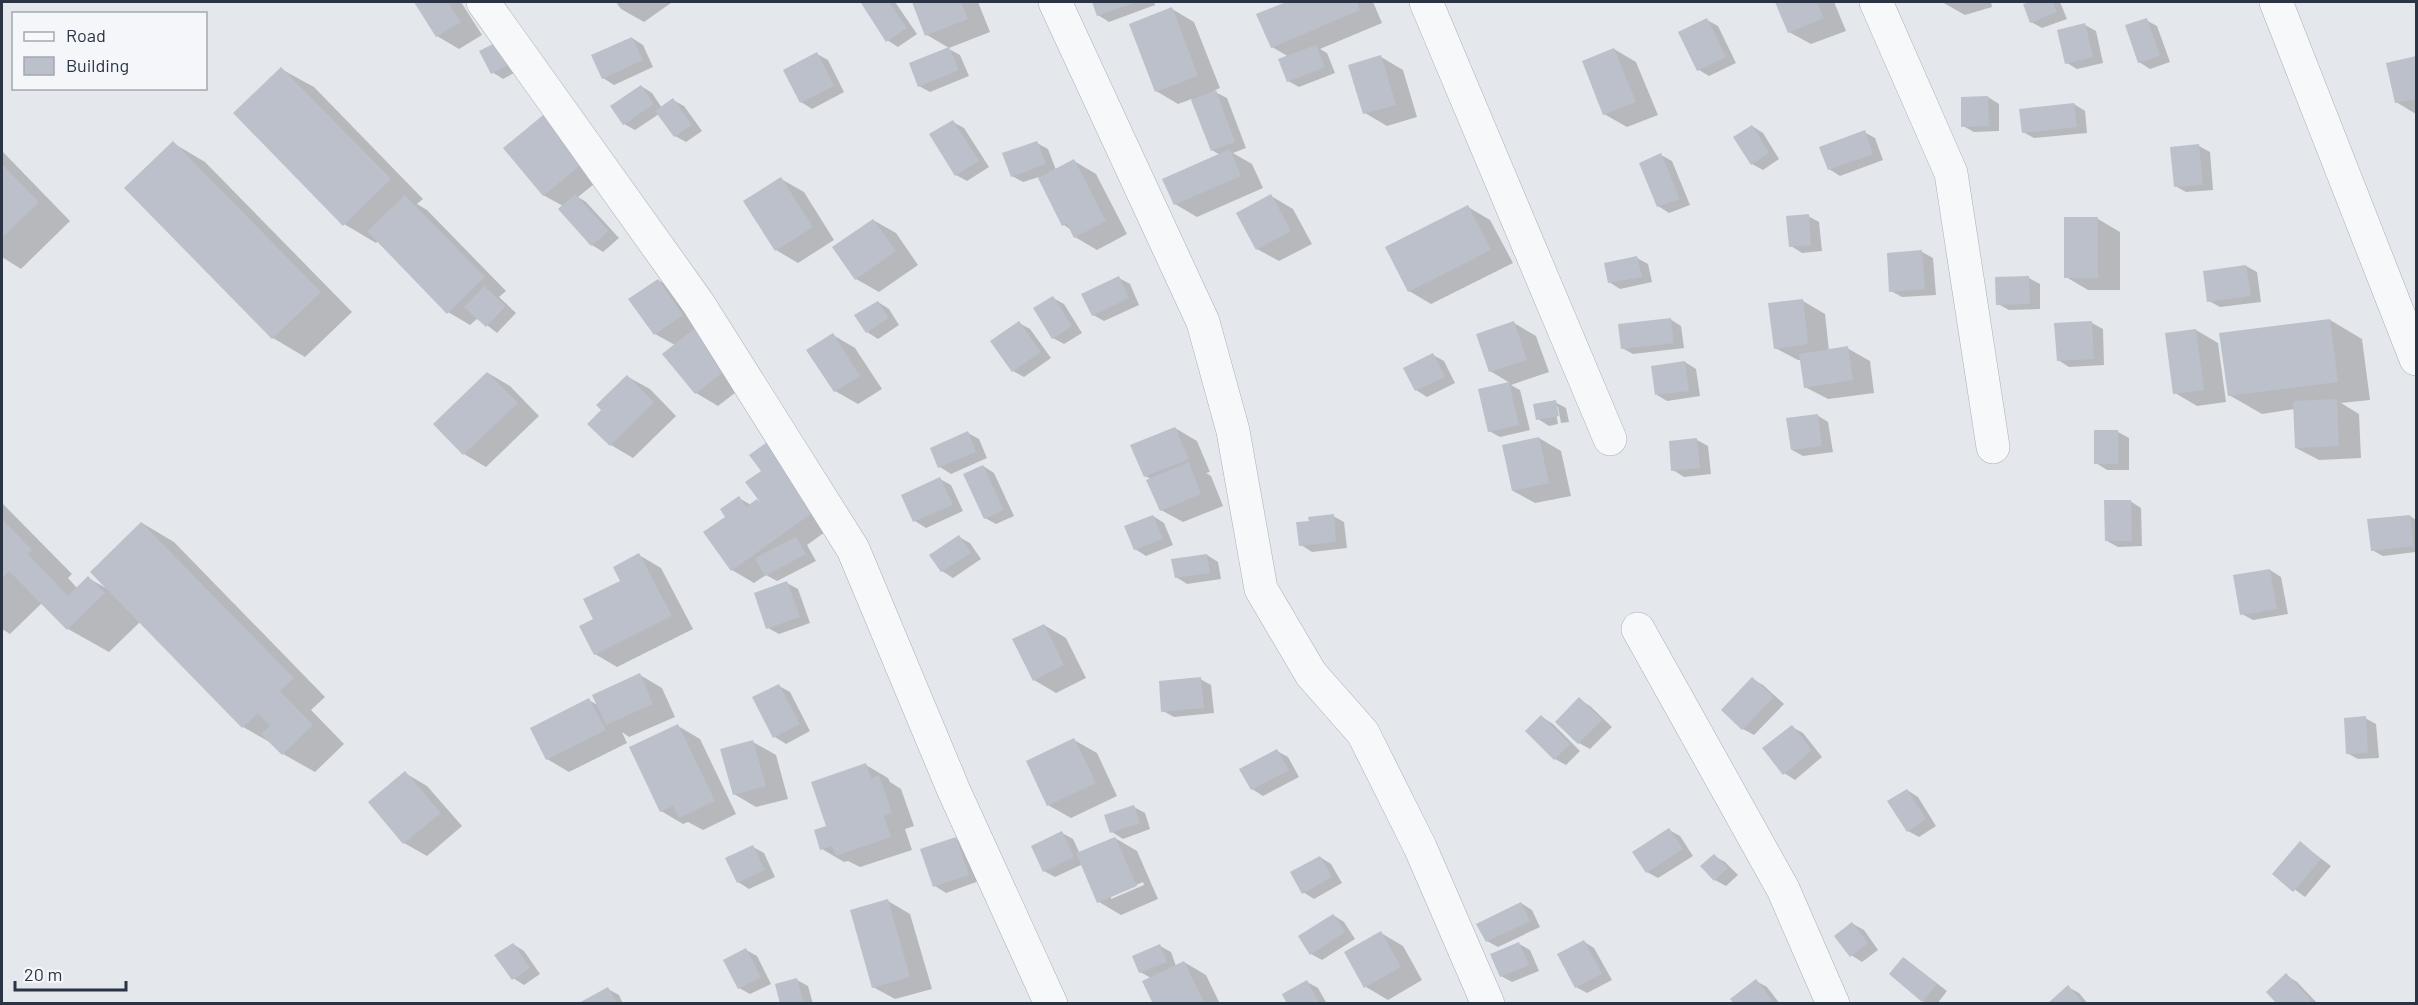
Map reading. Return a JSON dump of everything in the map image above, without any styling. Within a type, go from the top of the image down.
[{"type":"street","points":[[483,2],[698,303],[853,549],[954,791],[1051,1004]]},
{"type":"street","points":[[1055,2],[1203,322],[1233,431],[1261,590],[1311,674],[1363,733],[1420,847],[1488,1004]]},
{"type":"street","points":[[1426,2],[1610,439]]},
{"type":"street","points":[[1876,2],[1951,173],[1993,447]]},
{"type":"street","points":[[2276,2],[2416,359]]},
{"type":"street","points":[[1638,629],[1783,889],[1833,1004]]},
{"type":"building","points":[[414,2],[448,2],[461,22],[436,37]]},
{"type":"building","points":[[889,2],[907,28],[886,42],[861,3]]},
{"type":"building","points":[[912,2],[961,2],[968,19],[925,36]]},
{"type":"building","points":[[1092,2],[1137,2],[1097,16]]},
{"type":"building","points":[[1286,2],[1357,2],[1360,10],[1271,48],[1256,14]]},
{"type":"building","points":[[1775,2],[1817,2],[1824,18],[1788,33]]},
{"type":"building","points":[[2053,2],[2057,12],[2030,23],[2023,4]]},
{"type":"building","points":[[1172,7],[1198,76],[1155,92],[1129,24]]},
{"type":"building","points":[[1707,18],[1726,57],[1697,71],[1678,32]]},
{"type":"building","points":[[2147,18],[2160,56],[2138,63],[2125,25]]},
{"type":"building","points":[[2085,23],[2093,57],[2065,64],[2057,30]]},
{"type":"building","points":[[507,37],[519,59],[491,74],[479,51]]},
{"type":"building","points":[[632,37],[643,60],[602,79],[591,55]]},
{"type":"building","points":[[1316,45],[1325,67],[1287,82],[1278,59]]},
{"type":"building","points":[[949,47],[959,70],[918,87],[909,63]]},
{"type":"building","points":[[1614,48],[1636,102],[1603,115],[1582,61]]},
{"type":"building","points":[[817,52],[834,86],[800,103],[783,70]]},
{"type":"building","points":[[1381,55],[1396,105],[1363,114],[1348,65]]},
{"type":"building","points":[[2416,56],[2416,99],[2395,103],[2386,63]]},
{"type":"building","points":[[281,67],[391,179],[343,226],[233,113]]},
{"type":"building","points":[[641,85],[654,104],[623,125],[610,106]]},
{"type":"building","points":[[1216,90],[1235,142],[1211,151],[1191,100]]},
{"type":"building","points":[[1988,96],[1989,126],[1961,127],[1961,97]]},
{"type":"building","points":[[673,98],[692,125],[674,137],[655,111]]},
{"type":"building","points":[[2074,103],[2077,127],[2022,133],[2019,109]]},
{"type":"building","points":[[548,111],[588,159],[543,196],[503,148]]},
{"type":"building","points":[[953,120],[979,161],[955,176],[929,134]]},
{"type":"building","points":[[1752,125],[1769,152],[1751,165],[1733,137]]},
{"type":"building","points":[[1865,130],[1873,154],[1828,170],[1819,147]]},
{"type":"building","points":[[173,141],[321,292],[272,339],[124,188]]},
{"type":"building","points":[[1037,141],[1046,164],[1011,177],[1002,153]]},
{"type":"building","points":[[2199,144],[2203,185],[2174,187],[2170,147]]},
{"type":"building","points":[[1230,149],[1241,176],[1174,205],[1162,179]]},
{"type":"building","points":[[1661,153],[1680,199],[1657,207],[1639,163]]},
{"type":"building","points":[[1074,159],[1106,221],[1074,238],[1067,224],[1062,226],[1038,178]]},
{"type":"building","points":[[2,164],[39,202],[2,238]]},
{"type":"building","points":[[781,177],[813,227],[775,251],[743,201]]},
{"type":"building","points":[[575,194],[609,231],[591,246],[558,209]]},
{"type":"building","points":[[1271,194],[1291,231],[1256,250],[1236,213]]},
{"type":"building","points":[[405,195],[485,277],[447,314],[367,231]]},
{"type":"building","points":[[1468,205],[1491,250],[1408,292],[1385,247]]},
{"type":"building","points":[[1809,214],[1811,245],[1789,247],[1786,216]]},
{"type":"building","points":[[2064,217],[2098,217],[2098,278],[2064,278]]},
{"type":"building","points":[[873,219],[896,251],[855,280],[832,247]]},
{"type":"building","points":[[1922,250],[1925,289],[1889,292],[1887,253]]},
{"type":"building","points":[[1637,256],[1642,277],[1608,283],[1604,263]]},
{"type":"building","points":[[2246,265],[2251,296],[2207,302],[2203,271]]},
{"type":"building","points":[[1119,276],[1129,298],[1092,316],[1081,294]]},
{"type":"building","points":[[2029,276],[2030,304],[1996,305],[1995,277]]},
{"type":"building","points":[[658,279],[683,315],[654,335],[628,299]]},
{"type":"building","points":[[484,286],[506,306],[486,327],[464,307]]},
{"type":"building","points":[[1053,296],[1072,326],[1052,339],[1033,308]]},
{"type":"building","points":[[1803,299],[1808,344],[1774,349],[1768,303]]},
{"type":"building","points":[[878,301],[889,318],[866,333],[854,315]]},
{"type":"building","points":[[1671,318],[1674,343],[1621,349],[1618,324]]},
{"type":"building","points":[[2330,319],[2338,382],[2228,396],[2219,333]]},
{"type":"building","points":[[1019,321],[1041,352],[1012,372],[990,341]]},
{"type":"building","points":[[1514,321],[1527,360],[1489,372],[1476,334]]},
{"type":"building","points":[[2092,321],[2094,359],[2057,361],[2054,323]]},
{"type":"building","points":[[695,328],[727,369],[695,394],[662,354]]},
{"type":"building","points":[[2196,329],[2204,390],[2173,394],[2165,333]]},
{"type":"building","points":[[833,333],[860,376],[834,392],[806,350]]},
{"type":"building","points":[[1848,346],[1853,380],[1804,388],[1799,354]]},
{"type":"building","points":[[1433,353],[1445,377],[1415,391],[1403,368]]},
{"type":"building","points":[[1685,361],[1689,391],[1655,395],[1651,366]]},
{"type":"building","points":[[487,372],[518,403],[463,455],[433,424]]},
{"type":"building","points":[[627,375],[654,402],[610,446],[587,424],[601,410],[596,405]]},
{"type":"building","points":[[1509,382],[1519,425],[1488,432],[1478,389]]},
{"type":"building","points":[[2337,399],[2339,446],[2295,448],[2293,401]]},
{"type":"building","points":[[1556,400],[1559,416],[1536,420],[1533,404]]},
{"type":"building","points":[[1818,414],[1822,446],[1791,450],[1786,418]]},
{"type":"building","points":[[1175,427],[1189,459],[1144,477],[1130,445]]},
{"type":"building","points":[[2094,430],[2118,430],[2118,464],[2094,464]]},
{"type":"building","points":[[968,431],[976,452],[938,468],[930,448]]},
{"type":"building","points":[[777,435],[822,506],[731,571],[703,532],[725,517],[720,509],[739,496],[746,507],[757,499],[760,502],[745,482],[761,471],[749,455]]},
{"type":"building","points":[[1539,437],[1549,483],[1512,491],[1502,445]]},
{"type":"building","points":[[1697,438],[1700,468],[1671,471],[1669,441]]},
{"type":"building","points":[[1189,462],[1201,494],[1160,511],[1146,480]]},
{"type":"building","points":[[983,465],[1004,510],[984,519],[963,474]]},
{"type":"building","points":[[940,477],[953,505],[913,522],[901,495]]},
{"type":"building","points":[[2104,500],[2131,500],[2132,541],[2105,541]]},
{"type":"building","points":[[1334,514],[1336,542],[1299,546],[1296,522],[1309,521],[1308,517]]},
{"type":"building","points":[[1153,515],[1163,539],[1134,550],[1124,526]]},
{"type":"building","points":[[2410,515],[2414,546],[2371,551],[2367,519]]},
{"type":"building","points":[[2,519],[32,550],[28,554],[68,596],[88,576],[105,593],[67,630],[9,571],[2,579]]},
{"type":"building","points":[[141,522],[294,678],[280,691],[313,725],[282,755],[261,734],[270,726],[258,713],[242,728],[90,572]]},
{"type":"building","points":[[959,535],[971,553],[941,572],[929,555]]},
{"type":"building","points":[[796,537],[806,554],[765,576],[755,558]]},
{"type":"building","points":[[639,553],[672,616],[594,655],[579,626],[593,619],[583,599],[620,581],[613,567]]},
{"type":"building","points":[[1207,554],[1210,573],[1175,578],[1171,559]]},
{"type":"building","points":[[2270,569],[2277,609],[2240,615],[2233,575]]},
{"type":"building","points":[[787,581],[800,617],[766,629],[754,593]]},
{"type":"building","points":[[1044,624],[1064,665],[1033,681],[1012,639]]},
{"type":"building","points":[[640,673],[653,704],[606,725],[592,695]]},
{"type":"building","points":[[1201,677],[1204,708],[1161,712],[1159,681]]},
{"type":"building","points":[[1752,677],[1774,697],[1742,730],[1721,710]]},
{"type":"building","points":[[779,684],[800,724],[773,738],[752,697]]},
{"type":"building","points":[[1579,697],[1602,720],[1578,744],[1555,722]]},
{"type":"building","points":[[589,698],[606,730],[546,760],[530,728]]},
{"type":"building","points":[[1541,715],[1570,744],[1554,760],[1525,731]]},
{"type":"building","points":[[2366,716],[2368,753],[2346,754],[2344,718]]},
{"type":"building","points":[[678,724],[715,801],[679,818],[673,806],[660,812],[629,747]]},
{"type":"building","points":[[1792,725],[1812,750],[1783,775],[1762,748]]},
{"type":"building","points":[[1074,738],[1096,783],[1047,806],[1026,761]]},
{"type":"building","points":[[753,740],[766,786],[733,795],[720,749]]},
{"type":"building","points":[[1277,749],[1289,770],[1251,790],[1239,769]]},
{"type":"building","points":[[866,763],[871,778],[879,775],[892,813],[884,816],[891,837],[836,856],[832,846],[820,850],[814,830],[826,826],[811,782]]},
{"type":"building","points":[[405,771],[441,813],[403,844],[368,802]]},
{"type":"building","points":[[1907,789],[1926,819],[1907,832],[1887,801]]},
{"type":"building","points":[[1134,805],[1140,823],[1110,833],[1104,815]]},
{"type":"building","points":[[1669,828],[1683,849],[1646,873],[1632,852]]},
{"type":"building","points":[[1062,831],[1074,857],[1043,872],[1031,846]]},
{"type":"building","points":[[956,837],[969,875],[933,887],[920,849]]},
{"type":"building","points":[[1115,837],[1137,886],[1097,903],[1076,853]]},
{"type":"building","points":[[2300,841],[2321,859],[2293,892],[2272,874]]},
{"type":"building","points":[[753,845],[765,870],[737,883],[725,858]]},
{"type":"building","points":[[1714,854],[1728,868],[1714,881],[1700,866]]},
{"type":"building","points":[[1320,856],[1332,877],[1302,894],[1290,872]]},
{"type":"building","points":[[888,899],[910,977],[872,988],[850,910]]},
{"type":"building","points":[[1521,902],[1530,921],[1486,942],[1476,924]]},
{"type":"building","points":[[1333,914],[1345,932],[1310,955],[1298,936]]},
{"type":"building","points":[[1852,922],[1868,943],[1850,957],[1834,936]]},
{"type":"building","points":[[1381,931],[1401,967],[1364,988],[1344,952]]},
{"type":"building","points":[[1584,940],[1602,974],[1575,988],[1557,954]]},
{"type":"building","points":[[1519,942],[1529,965],[1500,977],[1490,954]]},
{"type":"building","points":[[513,943],[530,968],[512,980],[494,955]]},
{"type":"building","points":[[1160,944],[1167,962],[1139,973],[1132,956]]},
{"type":"building","points":[[746,948],[761,977],[738,989],[723,960]]},
{"type":"building","points":[[1903,957],[1937,984],[1922,1002],[1889,974]]},
{"type":"building","points":[[1184,961],[1205,1004],[1153,1004],[1142,981]]},
{"type":"building","points":[[2286,973],[2311,1000],[2308,1004],[2277,1004],[2266,992]]},
{"type":"building","points":[[797,978],[804,1004],[780,1004],[775,984]]},
{"type":"building","points":[[1756,979],[1772,1000],[1768,1004],[1734,1004],[1730,999]]},
{"type":"building","points":[[1307,980],[1320,1004],[1287,1004],[1282,994]]},
{"type":"building","points":[[2068,985],[2084,1004],[2047,1004]]},
{"type":"building","points":[[608,987],[617,1004],[577,1004]]}]
